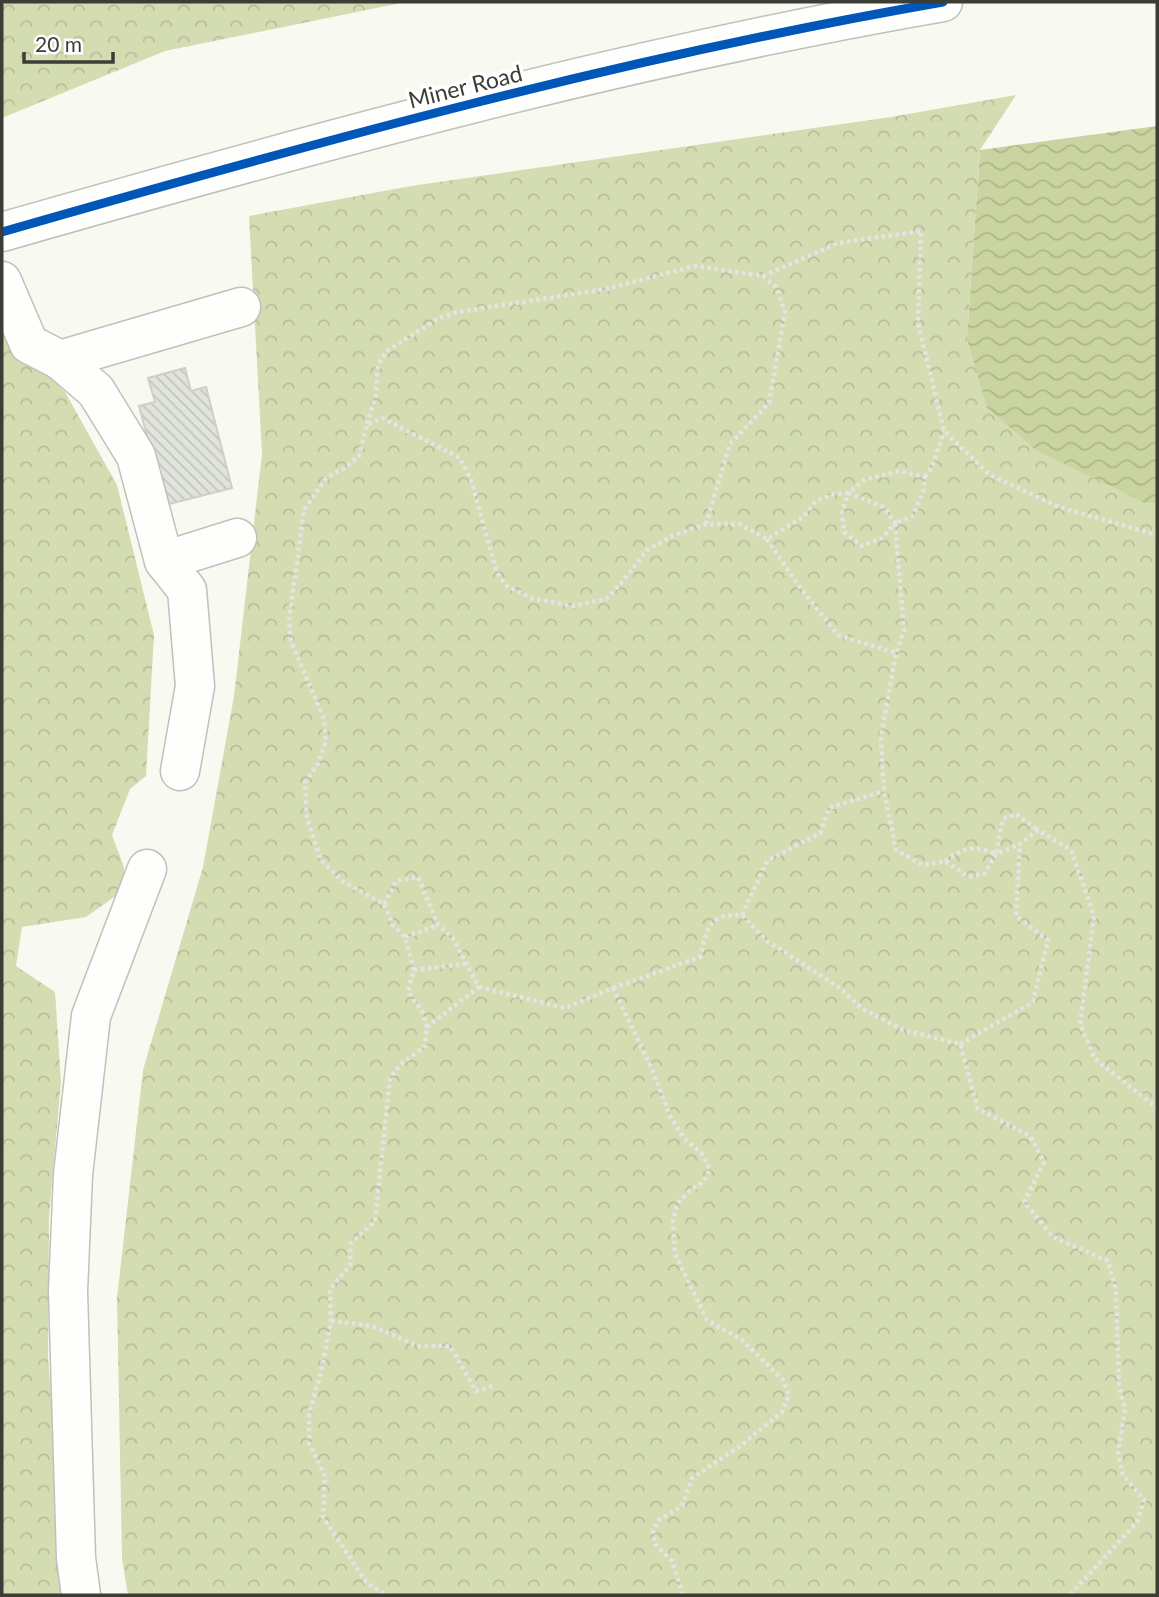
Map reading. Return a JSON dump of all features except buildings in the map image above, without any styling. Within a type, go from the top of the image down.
[{"type":"street","name":"Miner Road","points":[[2,232],[294,149],[426,115],[659,60],[943,2]]},
{"type":"street","points":[[2,281],[29,344],[60,360],[96,391],[136,456],[164,561],[187,590],[195,686],[180,771]]},
{"type":"street","points":[[60,360],[241,307]]},
{"type":"street","points":[[164,561],[237,538]]},
{"type":"street","points":[[81,1595],[76,1558],[68,1290],[73,1175],[91,1016],[147,869]]},
{"type":"path","points":[[763,276],[838,243],[921,231],[918,323],[944,431],[932,467],[925,477],[914,516],[895,523],[881,538],[862,546],[844,533],[842,513],[848,493],[866,479],[900,471],[925,477]]},
{"type":"path","points":[[385,1595],[366,1582],[323,1517],[325,1476],[309,1444],[309,1415],[331,1321],[330,1289],[350,1265],[351,1243],[375,1221],[390,1078],[401,1065],[425,1046],[427,1027],[423,1013],[408,991],[414,970],[405,937],[393,925],[384,904],[342,881],[321,860],[307,819],[305,783],[318,764],[326,741],[324,719],[291,641],[289,621],[304,510],[327,477],[359,456],[376,395],[376,373],[387,351],[439,318],[458,312],[606,289],[695,266],[763,276],[776,287],[785,312],[769,403],[730,443],[706,524]]},
{"type":"path","points":[[367,425],[382,418],[460,458],[471,480],[497,573],[507,586],[531,598],[573,606],[606,599],[647,550],[672,536],[706,524],[739,524],[767,539],[798,585],[838,635],[896,653]]},
{"type":"path","points":[[944,431],[990,475],[1059,507],[1157,536]]},
{"type":"path","points":[[767,539],[803,517],[816,501],[834,494],[848,493],[884,507],[895,523],[904,630],[896,653],[881,737],[884,791],[896,850],[923,865],[946,861],[960,851],[978,847],[996,854],[1020,844],[1038,830]]},
{"type":"path","points":[[742,915],[767,860],[820,833],[829,808],[884,791]]},
{"type":"path","points":[[946,861],[969,877],[985,873],[996,854],[1003,819],[1016,814],[1071,850],[1094,916],[1080,1024],[1095,1059],[1157,1108]]},
{"type":"path","points":[[384,904],[396,881],[418,877],[438,925],[452,937],[479,987],[565,1008],[700,957],[709,925],[723,914],[742,915],[767,940],[839,988],[861,1008],[903,1030],[960,1044],[1033,1002],[1048,940],[1017,916],[1020,844]]},
{"type":"path","points":[[405,937],[438,925]]},
{"type":"path","points":[[414,970],[465,964]]},
{"type":"path","points":[[427,1027],[479,987]]},
{"type":"path","points":[[613,988],[652,1069],[670,1116],[684,1138],[701,1153],[710,1169],[704,1181],[677,1204],[673,1221],[675,1254],[707,1320],[742,1340],[783,1380],[789,1395],[782,1412],[739,1447],[692,1478],[682,1506],[659,1520],[653,1531],[655,1544],[672,1562],[682,1595]]},
{"type":"path","points":[[960,1044],[978,1109],[1030,1136],[1044,1162],[1024,1202],[1053,1237],[1108,1261],[1116,1290],[1119,1385],[1125,1409],[1118,1452],[1123,1475],[1143,1500],[1137,1522],[1070,1595]]},
{"type":"path","points":[[331,1321],[372,1326],[418,1346],[450,1346],[476,1391],[494,1386]]},
{"type":"green space","points":[[2,2],[406,2],[165,51],[2,118]]},
{"type":"green space","points":[[1016,95],[980,150],[967,338],[1145,503],[1157,504],[1157,1595],[128,1595],[122,1559],[117,1298],[143,1070],[203,867],[234,696],[262,454],[249,216],[411,186],[891,117]]},
{"type":"green space","points":[[2,328],[65,392],[117,485],[154,635],[146,776],[130,789],[112,835],[124,867],[124,890],[86,917],[22,927],[16,966],[55,992],[61,1082],[49,1217],[48,1358],[68,1595],[2,1595]]},
{"type":"water","points":[[1157,126],[1157,504],[1145,503],[1036,450],[987,408],[967,338],[980,150]]},
{"type":"cycle path","points":[[2,232],[235,166],[587,75],[824,24],[943,2]]}]
